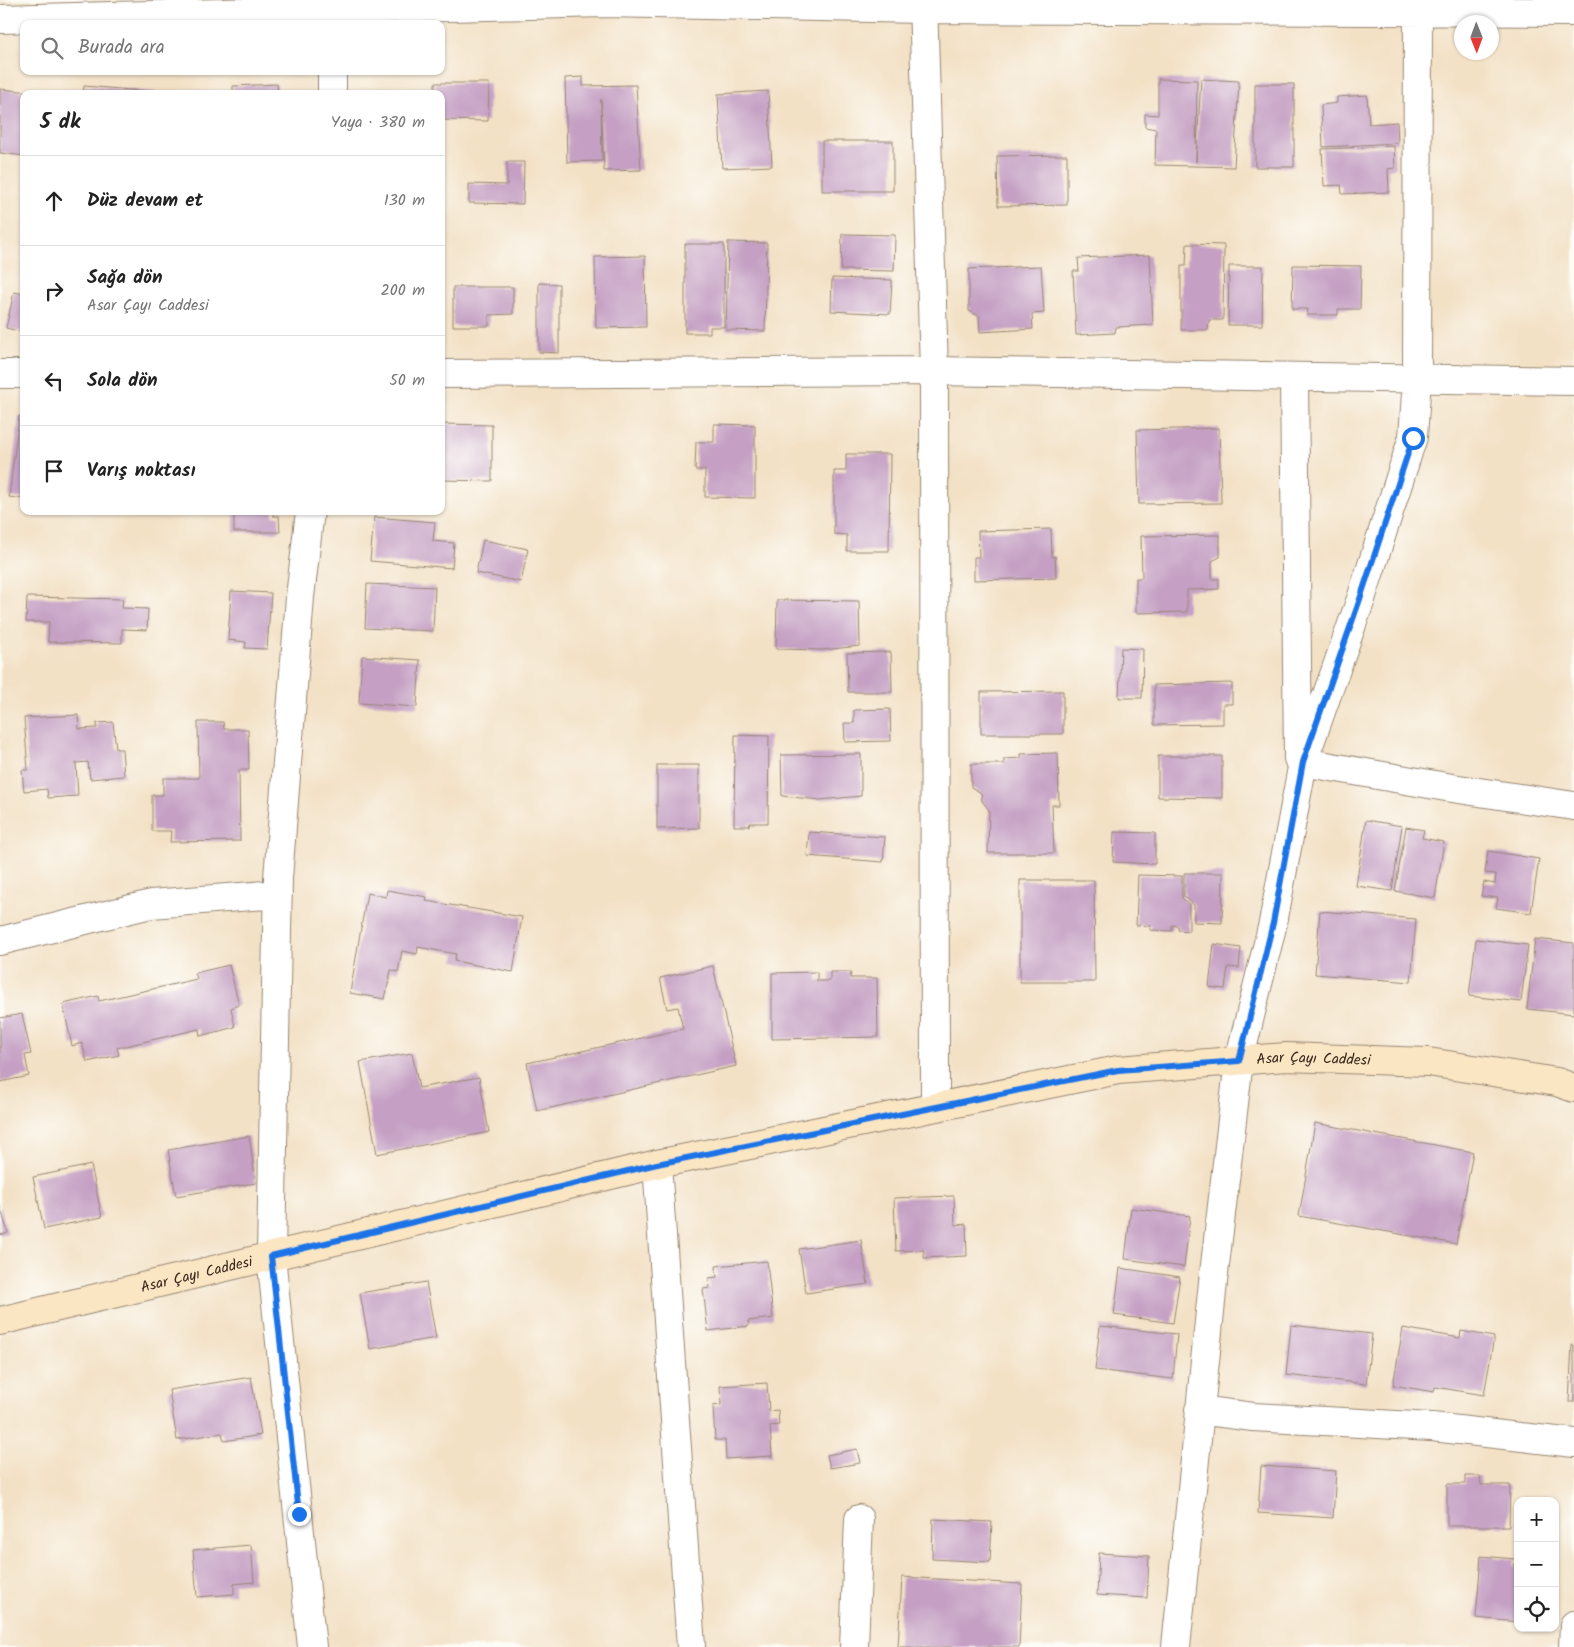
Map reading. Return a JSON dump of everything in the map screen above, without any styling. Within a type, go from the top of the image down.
[{"type":"street","points":[[16,13],[266,6],[332,17],[603,2],[1418,5],[1574,12]]},
{"type":"street","points":[[923,4],[934,371],[936,1107]]},
{"type":"street","points":[[1176,1647],[1199,1410],[1239,1061],[1273,923],[1303,762],[1360,599],[1413,438],[1417,378],[1418,5]]},
{"type":"street","points":[[332,75],[332,90]]},
{"type":"street","points":[[445,374],[934,371],[1574,381]]},
{"type":"street","points":[[0,374],[20,374]]},
{"type":"street","points":[[1294,377],[1298,792]]},
{"type":"street","points":[[310,515],[300,607],[278,894],[271,1256],[312,1647]]},
{"type":"street","points":[[1303,762],[1452,788],[1574,806]]},
{"type":"street","points":[[0,941],[151,904],[278,894]]},
{"type":"street","name":"Asar Çayı Caddesi","points":[[0,1321],[657,1164],[1118,1070],[1286,1057],[1428,1062],[1557,1082],[1574,1088]]},
{"type":"street","points":[[657,1164],[691,1647]]},
{"type":"street","points":[[1199,1410],[1253,1417],[1432,1426],[1574,1443]]},
{"type":"street","points":[[854,1647],[859,1519]]},
{"type":"street","points":[[1573,1647],[1574,1625]]},
{"type":"building","points":[[583,77],[583,86],[636,85],[641,170],[604,171],[601,99],[602,161],[567,162],[565,78]]},
{"type":"building","points":[[1158,79],[1197,80],[1196,162],[1201,79],[1239,81],[1234,167],[1155,165],[1156,129],[1145,127],[1145,114],[1158,115]]},
{"type":"building","points":[[435,83],[489,83],[488,121],[445,120],[445,90],[435,90]]},
{"type":"building","points":[[277,84],[278,90],[233,90],[233,86]]},
{"type":"building","points":[[1255,84],[1294,84],[1294,167],[1255,167]]},
{"type":"building","points":[[84,86],[132,90],[84,90]]},
{"type":"building","points":[[0,89],[20,91],[20,156],[0,153]]},
{"type":"building","points":[[768,91],[772,166],[722,168],[718,94]]},
{"type":"building","points":[[1367,95],[1369,124],[1397,122],[1398,143],[1323,147],[1321,105],[1337,103],[1337,97]]},
{"type":"building","points":[[822,141],[893,141],[893,191],[822,191]]},
{"type":"building","points":[[1394,146],[1395,168],[1388,169],[1389,192],[1342,194],[1341,185],[1324,186],[1322,149]]},
{"type":"building","points":[[1067,155],[1067,205],[998,206],[997,156]]},
{"type":"building","points":[[507,162],[524,162],[523,204],[469,203],[469,184],[507,185]]},
{"type":"building","points":[[842,234],[895,235],[894,271],[841,270]]},
{"type":"building","points":[[728,242],[767,243],[765,331],[726,330]]},
{"type":"building","points":[[685,244],[724,244],[724,327],[710,327],[710,333],[685,333]]},
{"type":"building","points":[[1187,244],[1224,245],[1223,320],[1209,320],[1208,330],[1181,330],[1181,266],[1186,266]]},
{"type":"building","points":[[1150,255],[1153,325],[1116,327],[1115,333],[1076,335],[1073,271],[1079,271],[1078,258]]},
{"type":"building","points":[[645,256],[646,327],[596,328],[595,257]]},
{"type":"building","points":[[1293,265],[1361,266],[1360,309],[1338,309],[1338,315],[1307,315],[1308,309],[1292,309]]},
{"type":"building","points":[[1041,266],[1044,313],[1032,314],[1033,329],[980,332],[979,316],[969,311],[969,269]]},
{"type":"building","points":[[1229,266],[1263,266],[1262,325],[1228,325]]},
{"type":"building","points":[[832,278],[892,280],[890,314],[831,311]]},
{"type":"building","points":[[539,283],[559,284],[559,353],[539,352]]},
{"type":"building","points":[[453,287],[513,287],[513,314],[489,315],[489,326],[453,326]]},
{"type":"building","points":[[14,292],[20,293],[20,331],[6,328]]},
{"type":"building","points":[[19,416],[20,498],[9,497]]},
{"type":"building","points":[[445,424],[492,425],[492,481],[445,480]]},
{"type":"building","points":[[714,424],[755,425],[755,498],[705,497],[705,470],[695,470],[696,442],[714,442]]},
{"type":"building","points":[[1219,428],[1221,503],[1139,504],[1137,430]]},
{"type":"building","points":[[846,454],[890,454],[889,551],[847,551],[847,535],[834,534],[834,471],[846,471]]},
{"type":"building","points":[[234,515],[279,516],[280,532],[234,532]]},
{"type":"building","points":[[374,517],[435,522],[433,541],[454,543],[452,568],[370,561]]},
{"type":"building","points":[[1051,529],[1052,557],[1055,556],[1056,578],[974,580],[974,557],[979,557],[978,531]]},
{"type":"building","points":[[1220,535],[1220,557],[1212,561],[1212,579],[1219,579],[1219,589],[1187,590],[1187,612],[1136,613],[1136,578],[1142,578],[1141,536]]},
{"type":"building","points":[[483,540],[528,549],[521,582],[476,573]]},
{"type":"building","points":[[367,584],[435,587],[433,631],[365,628]]},
{"type":"building","points":[[231,591],[271,593],[267,649],[245,648],[246,642],[228,640]]},
{"type":"building","points":[[27,597],[123,599],[122,608],[148,609],[147,630],[122,629],[122,643],[48,642],[49,622],[26,622]]},
{"type":"building","points":[[777,600],[859,601],[860,646],[823,650],[776,649]]},
{"type":"building","points":[[1121,648],[1143,649],[1142,698],[1119,698]]},
{"type":"building","points":[[891,652],[892,692],[848,692],[847,653]]},
{"type":"building","points":[[362,656],[420,660],[417,707],[359,703]]},
{"type":"building","points":[[1232,683],[1232,704],[1223,704],[1223,724],[1154,725],[1154,685]]},
{"type":"building","points":[[1063,691],[1063,734],[981,734],[981,692]]},
{"type":"building","points":[[890,709],[891,741],[845,742],[844,723],[854,723],[854,710]]},
{"type":"building","points":[[78,715],[79,729],[97,728],[97,723],[113,722],[116,749],[122,749],[124,776],[90,779],[88,762],[76,763],[78,796],[48,798],[47,789],[24,791],[22,770],[28,770],[24,718]]},
{"type":"building","points":[[198,722],[223,722],[224,729],[248,729],[249,770],[239,770],[240,841],[170,842],[171,831],[152,831],[152,795],[163,795],[163,778],[199,778]]},
{"type":"building","points":[[735,735],[769,736],[768,823],[750,823],[749,826],[734,826]]},
{"type":"building","points":[[1058,753],[1059,805],[1052,805],[1054,853],[988,853],[989,810],[982,801],[981,793],[971,787],[971,764],[1004,764],[1004,759],[1021,758],[1021,754]]},
{"type":"building","points":[[861,754],[861,796],[820,800],[782,796],[781,755]]},
{"type":"building","points":[[1158,756],[1222,756],[1222,798],[1158,797]]},
{"type":"building","points":[[657,765],[699,765],[699,828],[657,829]]},
{"type":"building","points":[[1366,820],[1402,826],[1392,891],[1356,886]]},
{"type":"building","points":[[1406,827],[1424,830],[1422,838],[1444,842],[1435,898],[1395,891]]},
{"type":"building","points":[[809,832],[885,837],[883,862],[807,856]]},
{"type":"building","points":[[1114,832],[1155,833],[1155,864],[1113,862]]},
{"type":"building","points":[[1488,851],[1539,859],[1531,913],[1496,908],[1498,898],[1481,896],[1484,882],[1495,884],[1496,874],[1485,873]]},
{"type":"building","points":[[1184,873],[1223,873],[1222,923],[1194,922],[1194,905],[1184,896]]},
{"type":"building","points":[[1138,875],[1182,876],[1182,898],[1189,904],[1189,931],[1178,930],[1178,926],[1172,925],[1172,931],[1150,930],[1151,926],[1136,925]]},
{"type":"building","points":[[1020,880],[1094,880],[1095,982],[1020,982]]},
{"type":"building","points":[[387,890],[427,897],[426,901],[522,917],[513,972],[454,961],[456,954],[418,947],[417,954],[402,951],[398,972],[391,970],[385,999],[350,993],[367,893],[386,897]]},
{"type":"building","points":[[1320,911],[1416,919],[1411,982],[1315,974]]},
{"type":"building","points":[[1476,939],[1528,945],[1521,1002],[1469,996]]},
{"type":"building","points":[[1535,939],[1574,943],[1574,1014],[1527,1009]]},
{"type":"building","points":[[1214,944],[1241,948],[1239,968],[1228,967],[1225,989],[1209,987]]},
{"type":"building","points":[[229,965],[239,1005],[231,1008],[235,1027],[200,1036],[199,1029],[117,1048],[119,1055],[87,1062],[82,1043],[72,1046],[63,1004],[98,996],[99,1001],[197,979],[195,973]]},
{"type":"building","points":[[713,966],[736,1066],[537,1111],[527,1063],[683,1029],[678,1007],[667,1009],[660,978]]},
{"type":"building","points":[[817,972],[817,981],[830,981],[830,972],[851,972],[850,978],[877,978],[878,1037],[772,1039],[772,973]]},
{"type":"building","points":[[22,1014],[31,1054],[25,1055],[29,1076],[0,1082],[0,1018]]},
{"type":"building","points":[[412,1053],[419,1088],[479,1077],[489,1132],[377,1154],[360,1062]]},
{"type":"building","points":[[1315,1123],[1473,1152],[1456,1244],[1299,1216]]},
{"type":"building","points":[[249,1136],[256,1183],[176,1196],[168,1150]]},
{"type":"building","points":[[91,1165],[102,1217],[44,1229],[33,1177]]},
{"type":"building","points":[[954,1196],[955,1225],[966,1224],[967,1256],[924,1258],[924,1250],[896,1251],[894,1198]]},
{"type":"building","points":[[0,1206],[8,1233],[0,1235]]},
{"type":"building","points":[[1131,1208],[1190,1216],[1184,1267],[1125,1259]]},
{"type":"building","points":[[861,1240],[868,1284],[806,1293],[799,1249]]},
{"type":"building","points":[[767,1261],[773,1318],[748,1321],[749,1326],[708,1331],[703,1289],[710,1288],[709,1278],[717,1277],[716,1266]]},
{"type":"building","points":[[1120,1268],[1180,1277],[1173,1323],[1114,1315]]},
{"type":"building","points":[[426,1282],[436,1338],[370,1349],[360,1293]]},
{"type":"building","points":[[1291,1325],[1372,1334],[1366,1384],[1286,1375]]},
{"type":"building","points":[[1100,1326],[1177,1334],[1173,1379],[1095,1370]]},
{"type":"building","points":[[1403,1328],[1460,1338],[1461,1331],[1494,1337],[1484,1395],[1435,1387],[1434,1392],[1393,1385]]},
{"type":"building","points":[[1572,1345],[1574,1345],[1574,1402],[1569,1402]]},
{"type":"building","points":[[251,1377],[261,1435],[224,1441],[222,1433],[177,1440],[169,1390]]},
{"type":"building","points":[[767,1383],[769,1411],[778,1410],[779,1425],[770,1426],[772,1456],[726,1459],[725,1440],[715,1440],[713,1406],[721,1405],[720,1386]]},
{"type":"building","points":[[857,1449],[860,1463],[830,1468],[827,1455]]},
{"type":"building","points":[[1261,1466],[1336,1471],[1333,1518],[1258,1513]]},
{"type":"building","points":[[1465,1476],[1480,1476],[1481,1485],[1510,1485],[1509,1526],[1447,1526],[1447,1484],[1465,1484]]},
{"type":"building","points":[[933,1519],[992,1522],[990,1562],[932,1559]]},
{"type":"building","points":[[251,1545],[254,1582],[234,1584],[234,1594],[197,1597],[193,1550]]},
{"type":"building","points":[[1099,1553],[1149,1556],[1147,1598],[1097,1595]]},
{"type":"building","points":[[1481,1556],[1514,1559],[1514,1622],[1476,1618]]},
{"type":"building","points":[[902,1577],[1022,1584],[1019,1647],[898,1647]]},
{"type":"route","points":[[299,1514],[271,1256],[657,1164],[1118,1070],[1239,1061],[1273,923],[1303,762],[1360,599],[1413,438]]}]
